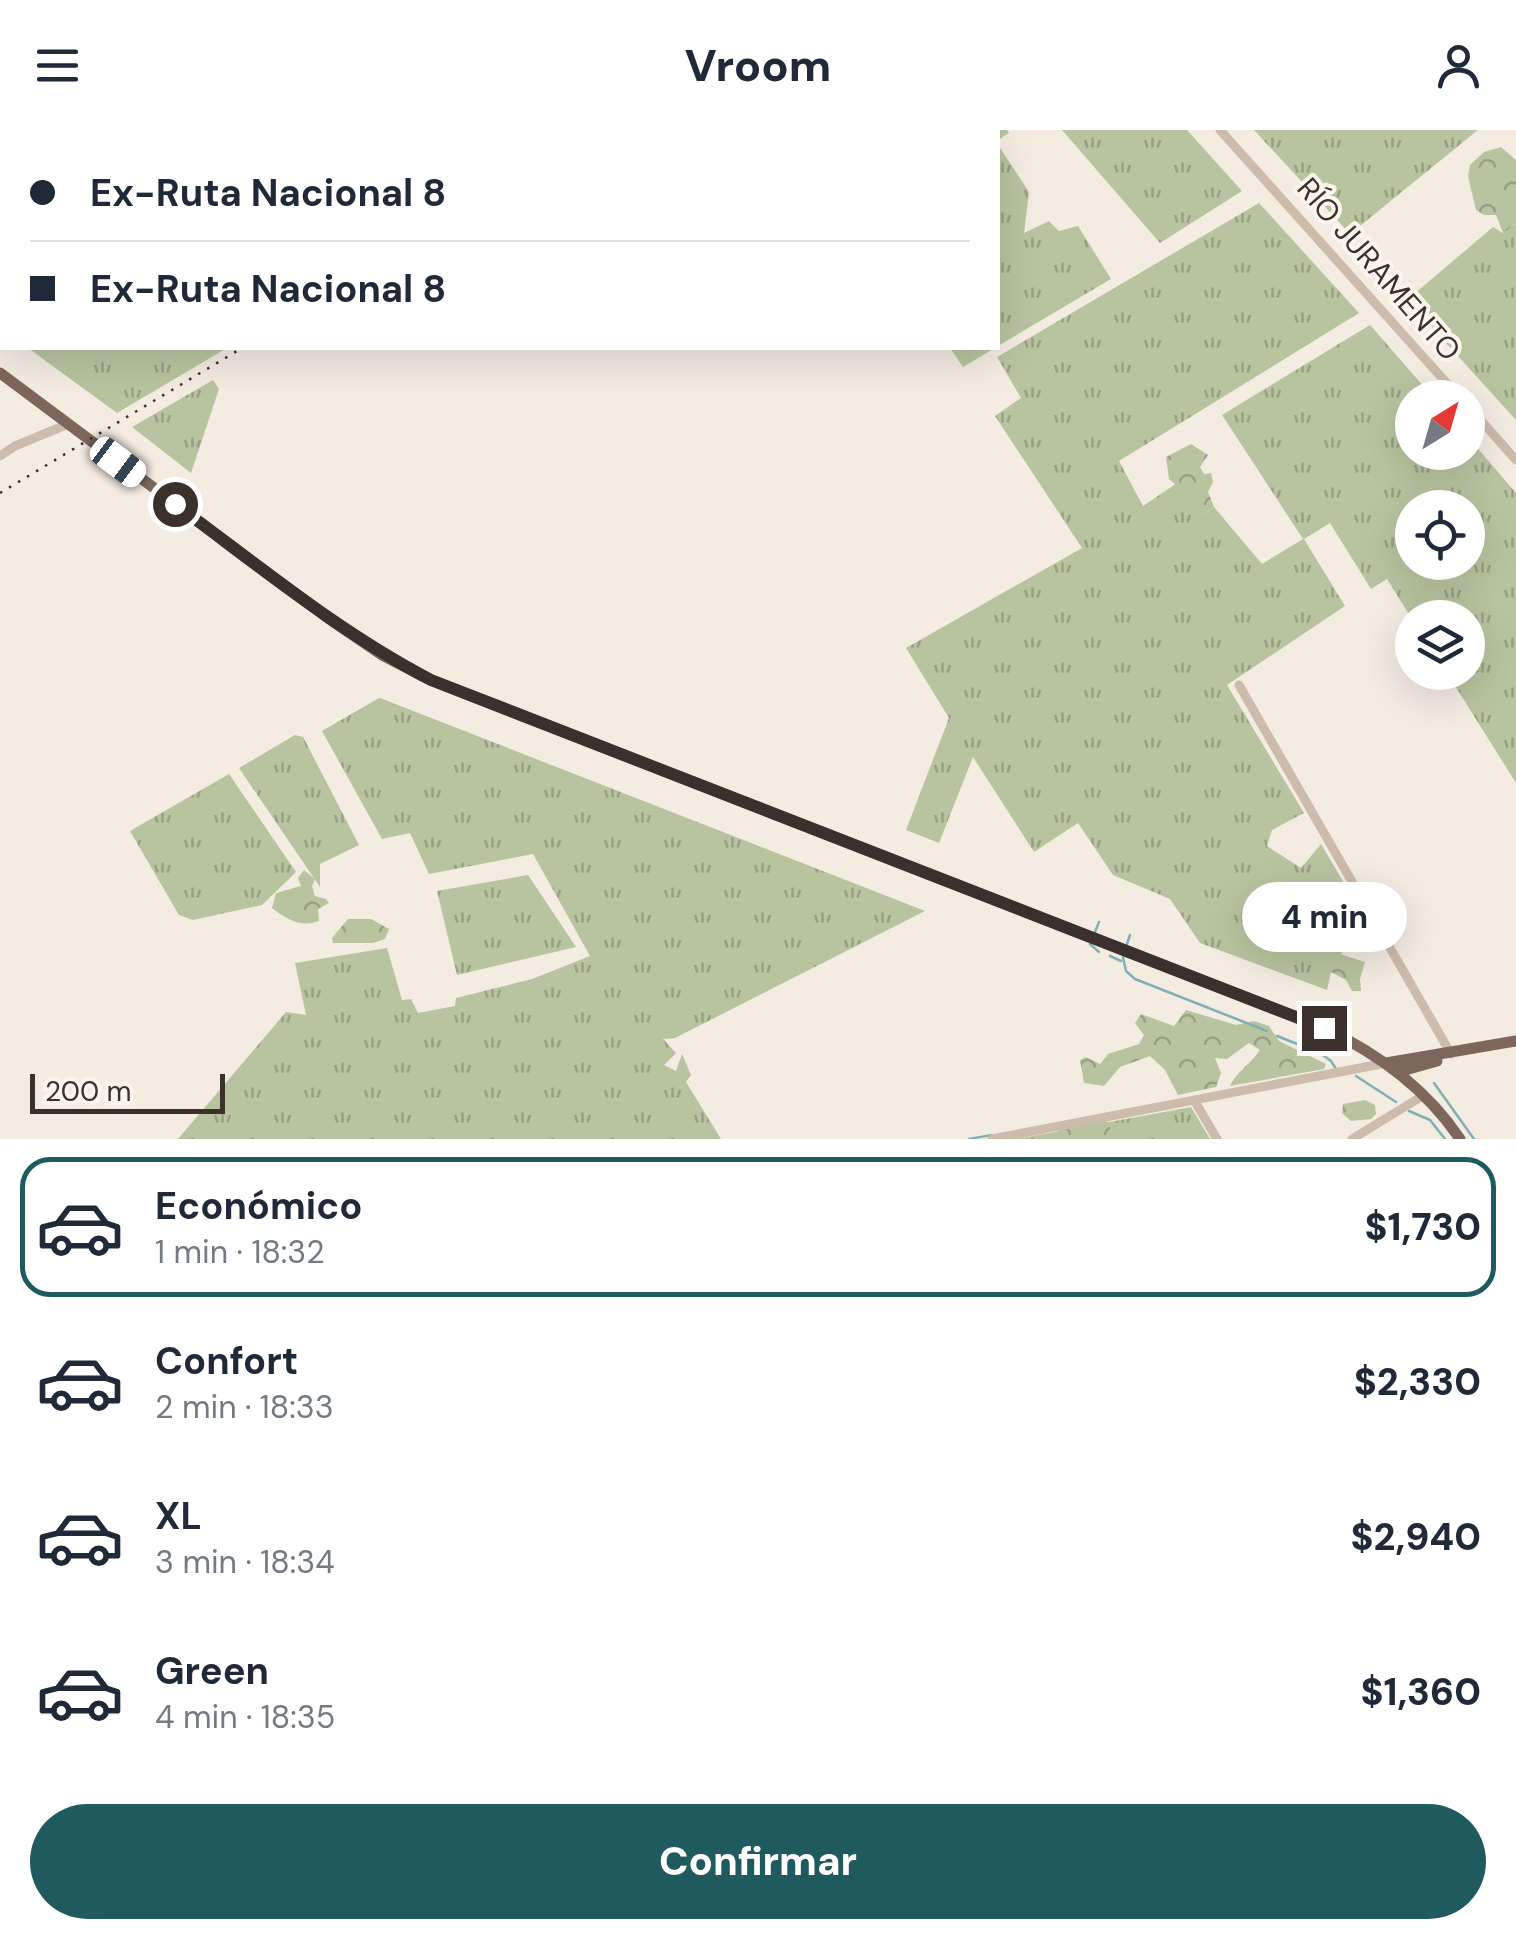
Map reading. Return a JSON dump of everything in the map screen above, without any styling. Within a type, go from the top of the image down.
[{"type":"main road","points":[[0,373],[382,655],[431,680],[1344,1038],[1398,1072],[1424,1095],[1460,1139]]},
{"type":"main road","points":[[1386,1063],[1516,1041]]},
{"type":"main road","points":[[1398,1072],[1451,1054]]},
{"type":"street","name":"RÍO JURAMENTO","points":[[1220,130],[1444,380]]},
{"type":"street","points":[[0,456],[68,424]]},
{"type":"street","points":[[1485,425],[1516,460]]},
{"type":"street","points":[[1239,685],[1451,1054]]},
{"type":"street","points":[[992,1139],[1386,1063]]},
{"type":"street","points":[[1352,1139],[1424,1095]]},
{"type":"street","points":[[1194,1100],[1217,1139]]},
{"type":"green space","points":[[1062,130],[1187,130],[1242,191],[1160,243]]},
{"type":"green space","points":[[1254,130],[1478,130],[1350,234]]},
{"type":"green space","points":[[1501,147],[1516,160],[1516,224],[1503,233],[1496,215],[1476,210],[1468,176],[1470,165],[1484,152]]},
{"type":"green space","points":[[1000,148],[1029,192],[1024,233],[1049,221],[1059,231],[1078,226],[1111,279],[1000,345]]},
{"type":"green space","points":[[1259,203],[1359,313],[1119,461],[1143,506],[1180,481],[1204,514],[1214,507],[1262,564],[1303,539],[1222,415],[1370,325],[1418,380],[1395,380],[1395,470],[1485,470],[1485,457],[1516,493],[1516,783],[1458,690],[1485,690],[1485,600],[1400,600],[1387,579],[1371,589],[1330,523],[1304,539],[1345,606],[1227,685],[1304,813],[1272,830],[1267,846],[1301,868],[1321,844],[1363,915],[1331,972],[1327,990],[1200,943],[1170,899],[1113,875],[1078,823],[1034,852],[973,757],[939,843],[906,830],[949,718],[906,648],[1082,548],[995,416],[1021,398],[997,357]]},
{"type":"green space","points":[[1516,224],[1516,420],[1485,386],[1485,380],[1480,380],[1407,300],[1493,227],[1503,233]]},
{"type":"green space","points":[[31,350],[224,350],[117,413]]},
{"type":"green space","points":[[951,350],[992,350],[963,367]]},
{"type":"green space","points":[[213,380],[219,389],[191,473],[132,427]]},
{"type":"green space","points":[[1191,444],[1208,455],[1200,467],[1204,474],[1211,473],[1213,482],[1208,492],[1214,507],[1204,514],[1186,501],[1184,492],[1169,479],[1166,457]]},
{"type":"green space","points":[[379,698],[925,911],[675,1038],[663,1039],[676,1053],[664,1065],[676,1071],[682,1054],[691,1075],[686,1082],[721,1139],[178,1139],[286,1012],[306,1015],[295,963],[387,948],[402,1000],[411,999],[418,1013],[455,1006],[456,998],[532,979],[590,956],[533,854],[429,874],[410,833],[382,839],[322,731]]},
{"type":"green space","points":[[295,735],[303,737],[359,845],[320,864],[320,887],[239,768]]},
{"type":"green space","points":[[229,774],[296,872],[262,905],[193,920],[179,915],[130,831]]},
{"type":"green space","points":[[304,870],[315,879],[315,896],[329,903],[318,909],[319,921],[312,923],[294,921],[272,908],[276,893],[301,886],[298,878]]},
{"type":"green space","points":[[528,875],[576,947],[457,975],[437,891]]},
{"type":"green space","points":[[348,919],[371,919],[389,929],[385,939],[373,943],[333,943],[332,938]]},
{"type":"green space","points":[[1340,954],[1365,962],[1361,991],[1352,991],[1346,980],[1331,972]]},
{"type":"green space","points":[[1186,1010],[1236,1025],[1254,1021],[1269,1026],[1279,1041],[1326,1064],[1324,1069],[1230,1086],[1260,1050],[1249,1043],[1227,1059],[1215,1058],[1221,1073],[1216,1087],[1178,1095],[1165,1070],[1150,1056],[1120,1067],[1104,1086],[1084,1083],[1080,1060],[1086,1057],[1100,1064],[1108,1054],[1139,1044],[1144,1035],[1135,1023],[1141,1014],[1174,1026]]},
{"type":"green space","points":[[1365,1100],[1375,1105],[1376,1114],[1371,1119],[1351,1121],[1342,1113],[1343,1104]]},
{"type":"green space","points":[[1191,1107],[1210,1139],[1017,1139]]},
{"type":"green space","points":[[1103,1119],[1110,1124],[1111,1139],[1060,1139],[1058,1135],[1059,1128]]},
{"type":"waterway","points":[[1095,932],[1099,922]]},
{"type":"waterway","points":[[1127,944],[1130,935]]},
{"type":"waterway","points":[[1090,944],[1099,952]]},
{"type":"waterway","points":[[1110,956],[1121,961]]},
{"type":"waterway","points":[[1123,957],[1126,971],[1135,979],[1267,1031]]},
{"type":"waterway","points":[[1277,1036],[1310,1049]]},
{"type":"waterway","points":[[1320,1053],[1336,1069]]},
{"type":"waterway","points":[[1356,1076],[1396,1102]]},
{"type":"waterway","points":[[1434,1083],[1474,1139]]},
{"type":"waterway","points":[[1409,1111],[1430,1120],[1445,1139]]},
{"type":"waterway","points":[[969,1139],[992,1135]]},
{"type":"railway","points":[[0,493],[239,350]]},
{"type":"route","points":[[175,504],[335,623],[382,655],[431,680],[1324,1028]]}]
